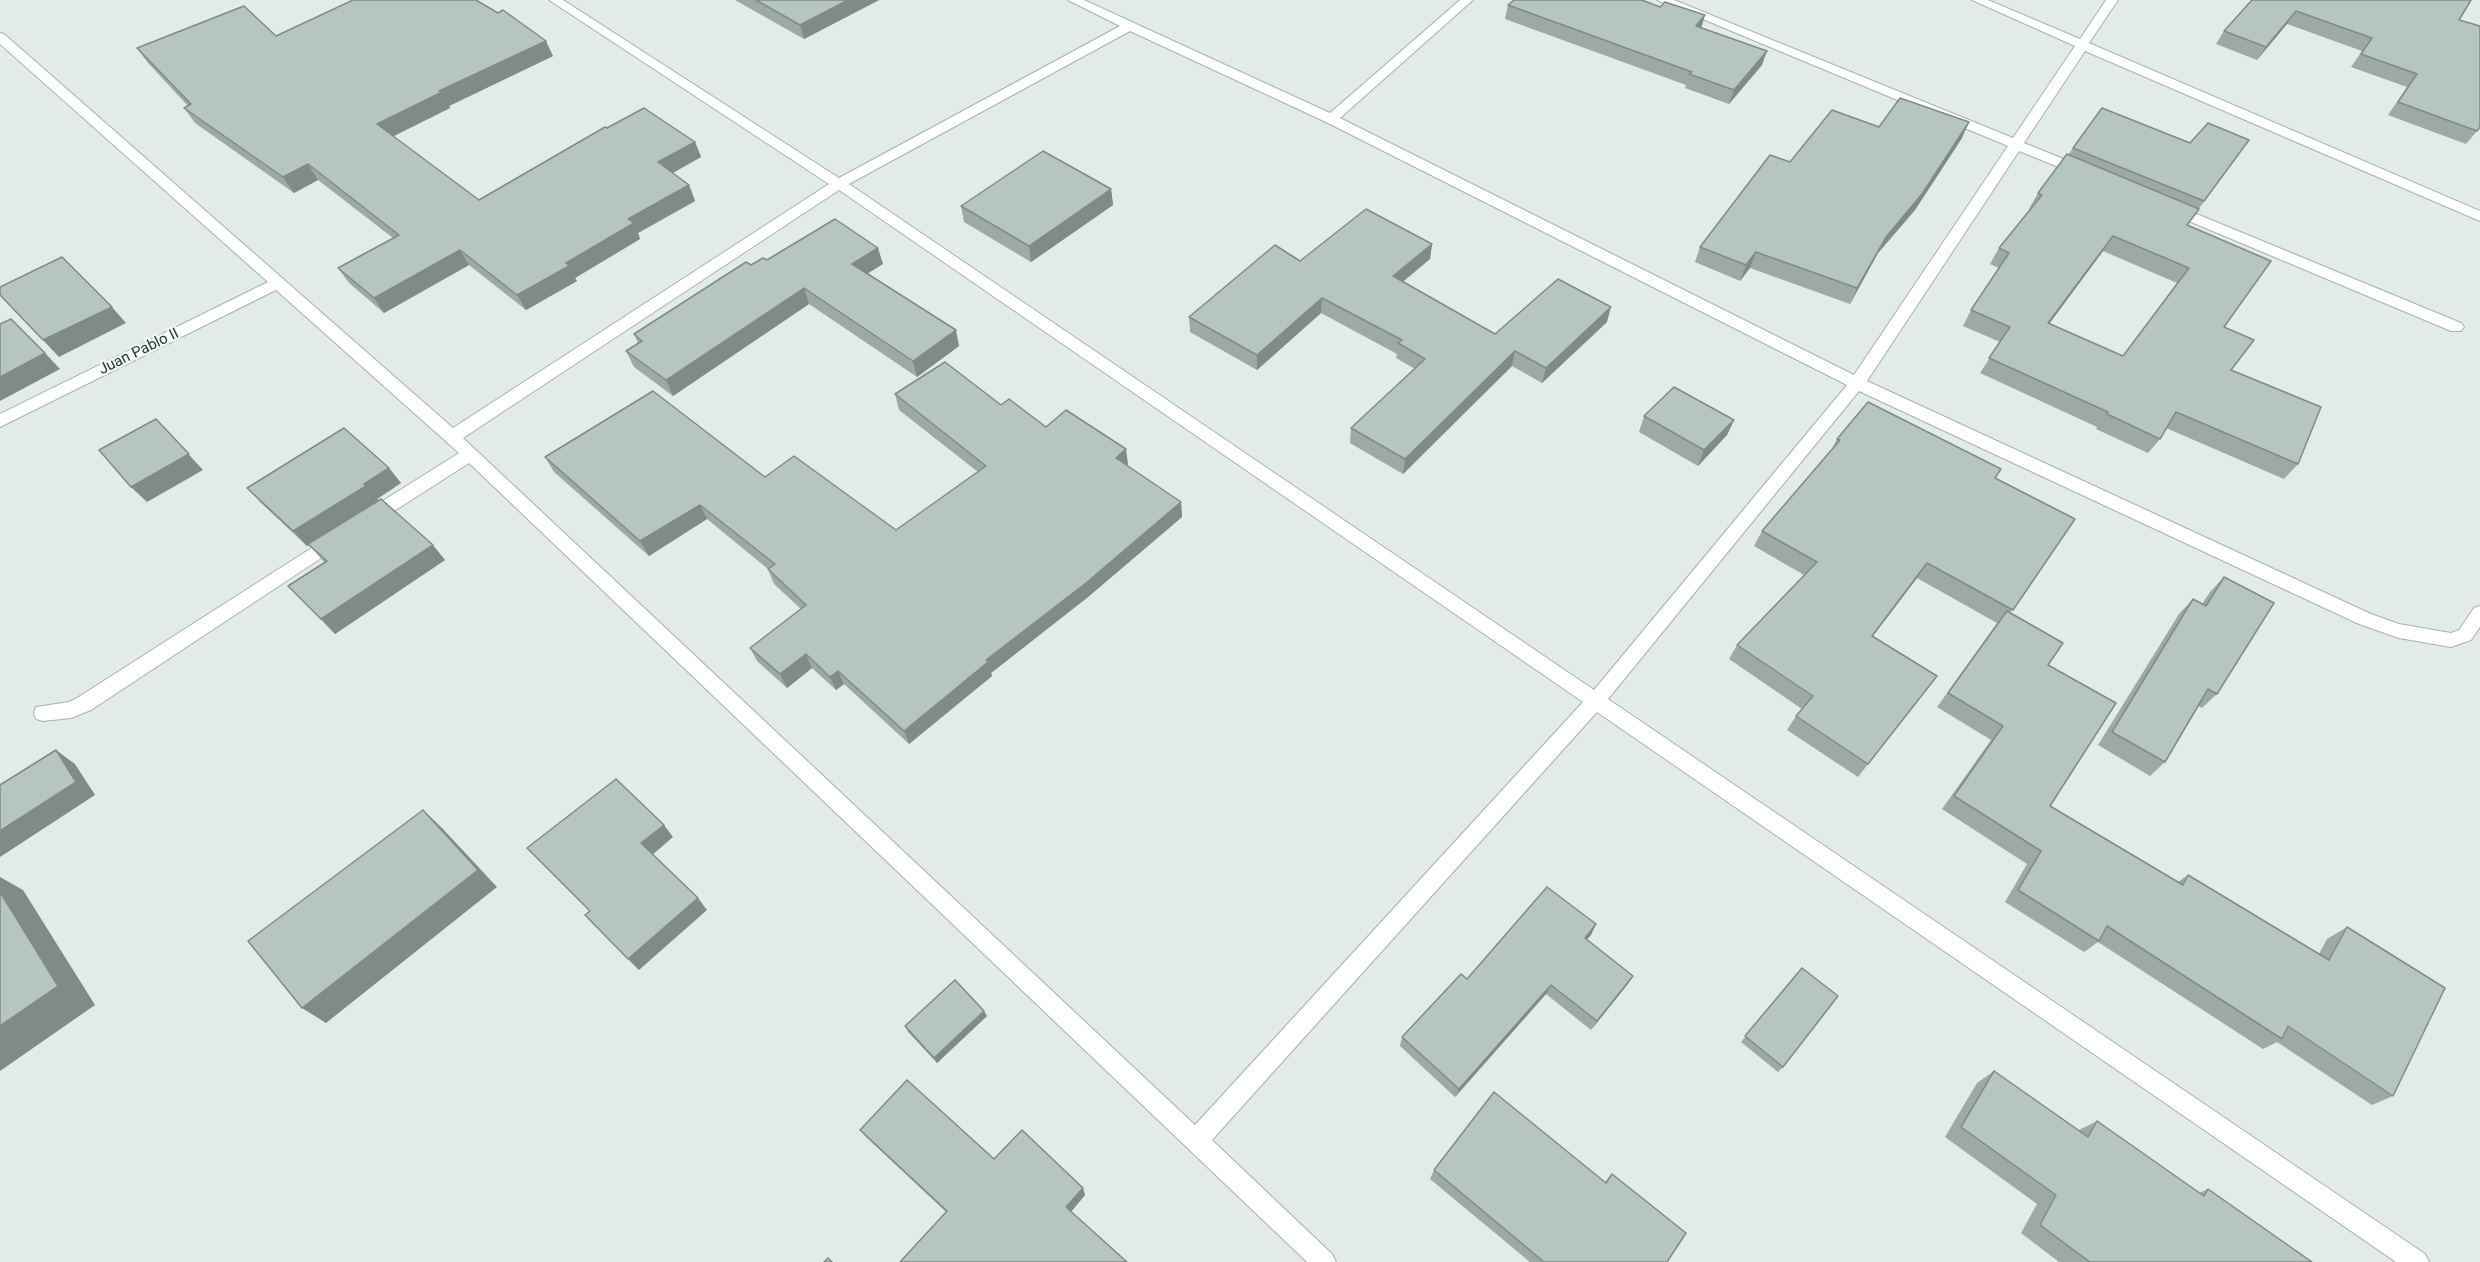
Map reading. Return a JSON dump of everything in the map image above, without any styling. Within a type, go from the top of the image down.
[{"type":"street","points":[[555,0],[839,184],[2417,1262]]},
{"type":"street","points":[[1074,0],[1331,119],[1857,383],[2365,619],[2399,631],[2451,640],[2465,634],[2480,613]]},
{"type":"street","points":[[1331,119],[1467,0]]},
{"type":"street","points":[[1663,0],[2093,176]]},
{"type":"street","points":[[1978,0],[2480,216]]},
{"type":"street","points":[[1196,1141],[1596,701],[1857,383],[2112,0]]},
{"type":"street","points":[[452,437],[839,184],[1130,26]]},
{"type":"street","points":[[0,37],[471,454],[1324,1262]]},
{"type":"street","points":[[2159,204],[2456,327]]},
{"type":"street","name":"Juan Pablo II","points":[[0,421],[278,283]]},
{"type":"street","points":[[43,713],[71,710],[84,704],[284,572],[471,454]]},
{"type":"building","points":[[353,0],[476,0],[498,13],[503,10],[546,41],[439,91],[442,92],[377,124],[479,200],[605,127],[644,108],[695,142],[658,162],[689,185],[628,219],[634,223],[566,263],[569,266],[517,295],[460,250],[374,298],[338,268],[399,235],[308,164],[283,177],[184,108],[191,104],[137,48],[244,6],[276,36]]},
{"type":"building","points":[[756,0],[848,0],[800,25]]},
{"type":"building","points":[[1514,0],[1642,0],[1660,7],[1665,2],[1705,15],[1696,26],[1767,51],[1734,90],[1689,74],[1692,72],[1508,5]]},
{"type":"building","points":[[2252,0],[2471,0],[2459,20],[2480,26],[2480,127],[2477,131],[2398,102],[2417,74],[2361,54],[2372,38],[2296,11],[2266,47],[2224,31]]},
{"type":"building","points":[[1900,98],[1969,122],[1922,194],[1886,237],[1857,288],[1756,252],[1746,265],[1700,247],[1770,155],[1790,162],[1832,110],[1879,127]]},
{"type":"building","points":[[2102,108],[2190,143],[2208,123],[2249,140],[2204,201],[2073,148]]},
{"type":"building","points":[[1043,151],[1111,189],[1029,246],[961,206]]},
{"type":"building","points":[[2067,154],[2199,209],[2187,225],[2271,261],[2224,327],[2254,340],[2231,370],[2321,407],[2298,464],[2176,412],[2160,439],[2107,414],[2108,412],[1989,358],[2010,327],[1971,310],[2009,253],[1999,248],[2042,195],[2038,193]],"holes":[[[2113,236],[2189,268],[2123,356],[2048,323]]]},
{"type":"building","points":[[1366,209],[1432,244],[1393,276],[1495,334],[1558,279],[1611,307],[1546,368],[1515,351],[1405,459],[1351,428],[1425,359],[1398,343],[1402,340],[1322,298],[1257,355],[1189,317],[1275,245],[1300,261]]},
{"type":"building","points":[[835,219],[878,248],[852,264],[956,330],[913,361],[804,288],[666,380],[626,351],[642,341],[634,334],[746,262],[751,265],[763,258],[767,260]]},
{"type":"building","points":[[62,257],[112,307],[43,340],[0,295],[0,287]]},
{"type":"building","points":[[11,319],[45,353],[0,377],[0,324]]},
{"type":"building","points":[[945,362],[1001,405],[1009,399],[1046,427],[1066,410],[1126,449],[1116,458],[1181,502],[1086,583],[986,660],[988,662],[904,731],[838,671],[830,677],[806,654],[780,674],[750,648],[806,605],[768,569],[775,564],[700,505],[640,541],[545,457],[653,391],[765,477],[794,456],[896,530],[986,466],[895,394]]},
{"type":"building","points":[[1674,387],[1734,420],[1704,450],[1644,416]]},
{"type":"building","points":[[1868,402],[2001,469],[1995,478],[2075,519],[2013,610],[1927,563],[1872,636],[1937,676],[1868,764],[1796,716],[1813,696],[1737,645],[1817,562],[1762,531],[1840,440],[1837,439]]},
{"type":"building","points":[[156,419],[189,454],[131,487],[99,450]]},
{"type":"building","points":[[344,428],[389,468],[364,484],[366,486],[293,531],[247,488]]},
{"type":"building","points":[[381,499],[433,545],[321,619],[288,586],[327,561],[308,544]]},
{"type":"building","points":[[2224,577],[2274,603],[2217,694],[2208,689],[2165,762],[2112,732],[2193,599],[2206,606]]},
{"type":"building","points":[[2007,611],[2063,643],[2048,665],[2116,703],[2050,806],[2183,885],[2188,875],[2329,960],[2347,927],[2445,988],[2393,1096],[2288,1026],[2282,1039],[2107,926],[2099,941],[2018,890],[2041,851],[1954,796],[2003,726],[1948,693]]},
{"type":"building","points":[[56,750],[76,782],[0,831],[0,785]]},
{"type":"building","points":[[616,779],[664,825],[641,843],[698,898],[628,959],[585,915],[590,911],[527,848]]},
{"type":"building","points":[[423,810],[478,870],[302,1008],[248,941]]},
{"type":"building","points":[[1547,887],[1596,924],[1585,938],[1633,976],[1597,1021],[1551,985],[1459,1089],[1402,1037],[1461,974],[1467,979]]},
{"type":"building","points":[[0,892],[58,986],[0,1026]]},
{"type":"building","points":[[1802,968],[1838,996],[1783,1067],[1745,1036]]},
{"type":"building","points":[[955,980],[984,1011],[934,1058],[905,1026]]},
{"type":"building","points":[[1994,1071],[2088,1137],[2097,1121],[2204,1196],[2208,1189],[2312,1262],[2090,1262],[2040,1225],[2056,1195],[1961,1127]]},
{"type":"building","points":[[907,1080],[994,1159],[1022,1130],[1083,1188],[1066,1207],[1127,1262],[900,1262],[947,1211],[860,1130]]},
{"type":"building","points":[[1494,1092],[1606,1183],[1612,1174],[1686,1233],[1667,1262],[1544,1262],[1434,1170]]}]
